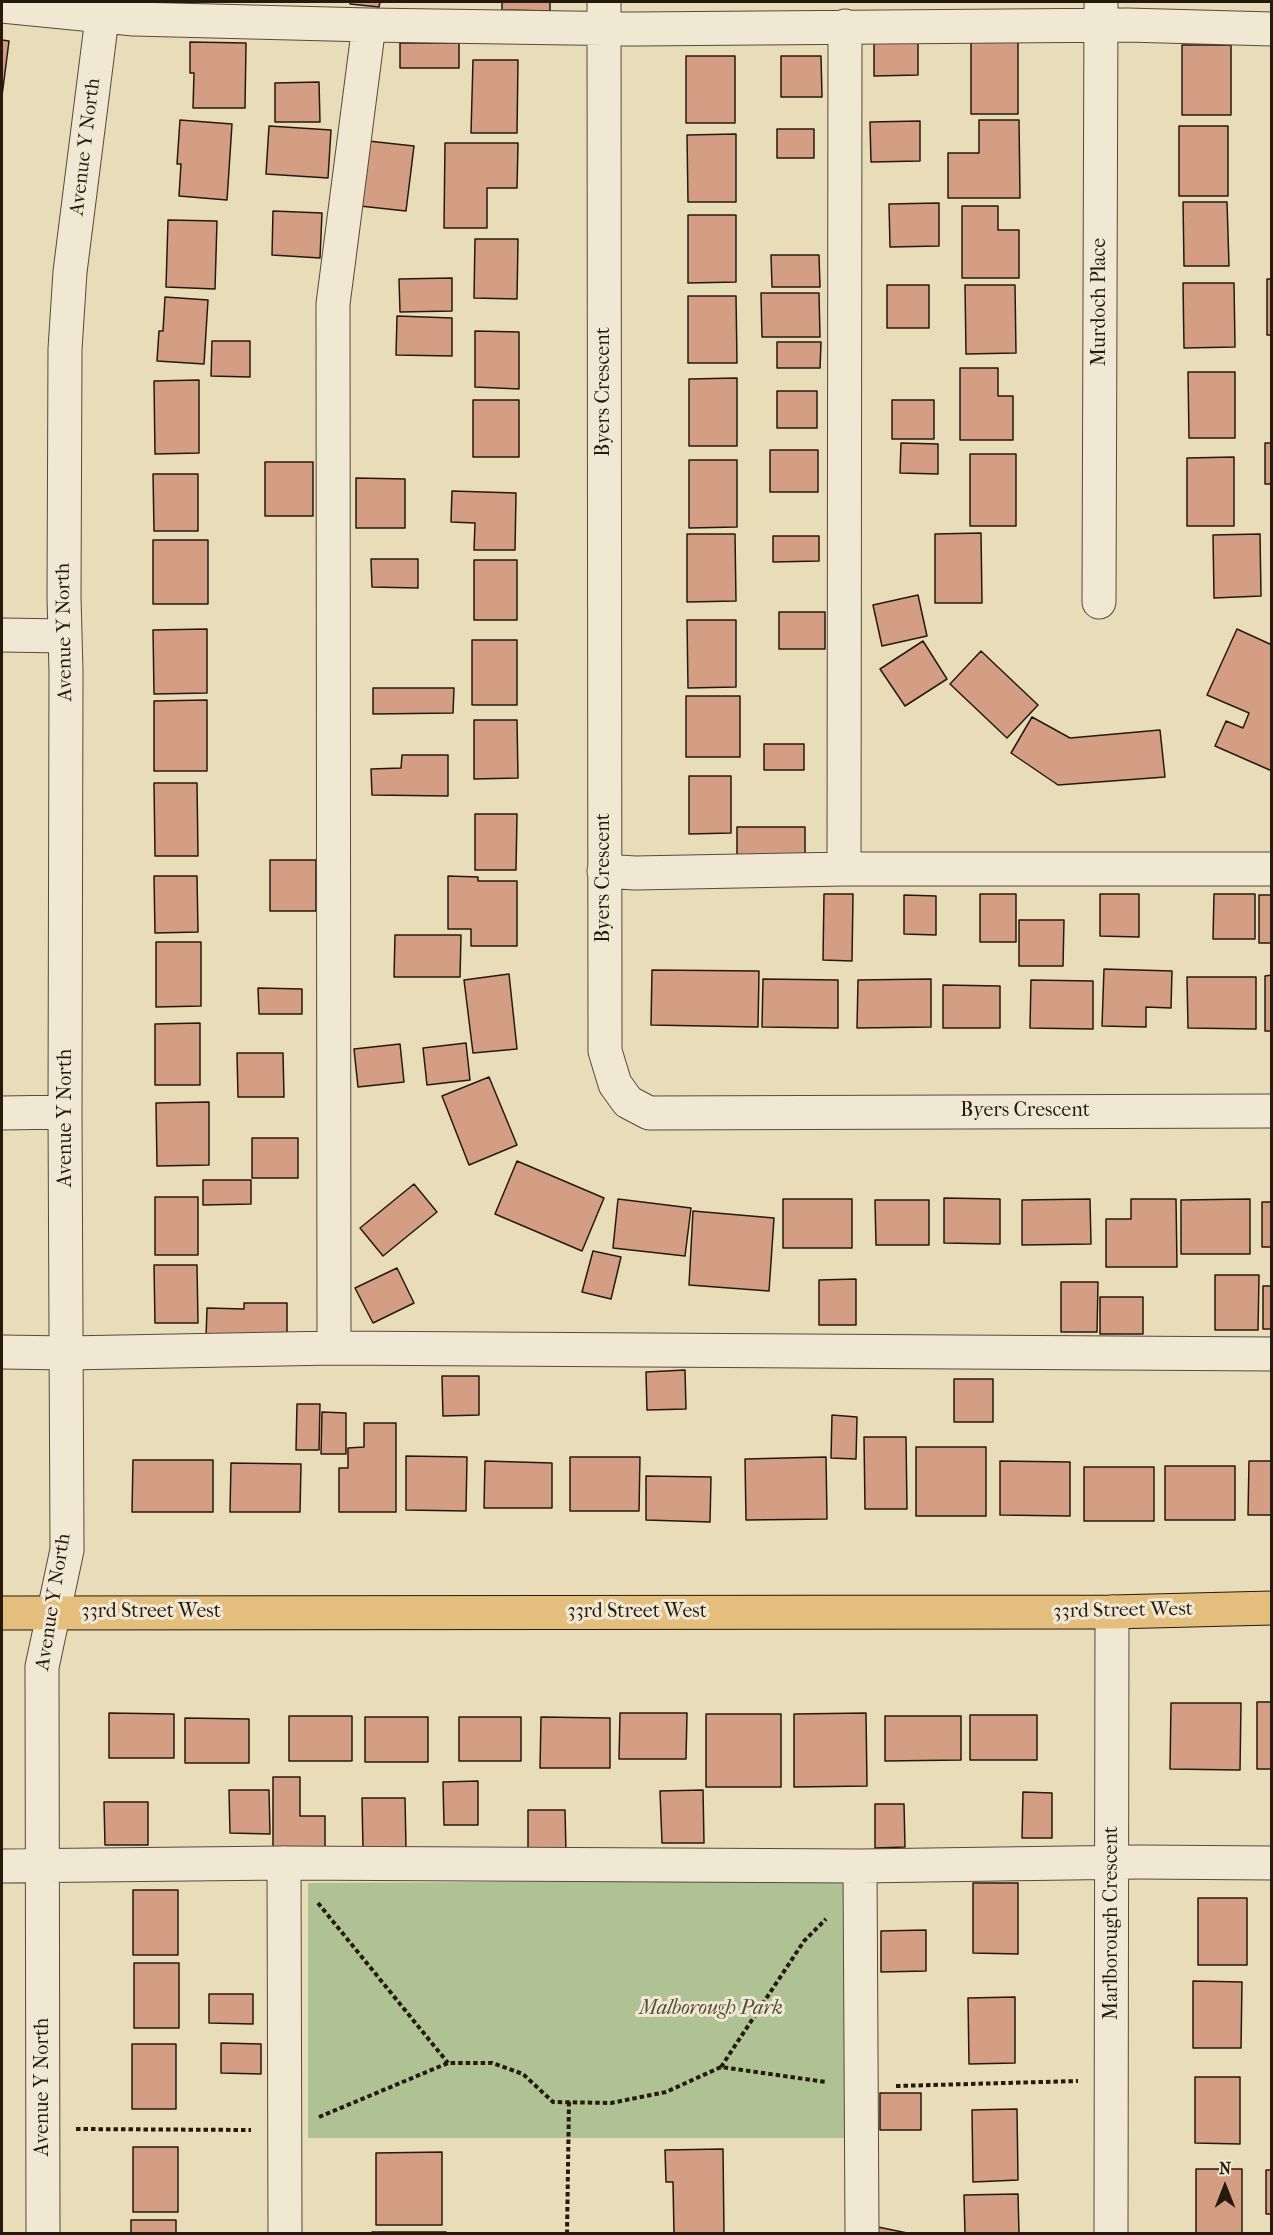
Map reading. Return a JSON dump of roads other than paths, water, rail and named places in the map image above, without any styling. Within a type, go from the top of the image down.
[{"type":"main road","name":"33rd Street West","points":[[2,1613],[1112,1612],[1272,1608]]},
{"type":"street","points":[[2,6],[103,8],[134,19],[369,25],[604,15],[845,26],[1101,13],[1272,29]]},
{"type":"street","name":"Avenue Y North","points":[[43,2234],[42,1667],[67,1550],[65,636],[67,309],[103,8]]},
{"type":"street","name":"Murdoch Place","points":[[1099,602],[1101,13]]},
{"type":"street","name":"Byers Crescent","points":[[604,15],[605,1051],[615,1084],[628,1102],[649,1113],[1272,1111]]},
{"type":"street","points":[[334,1348],[333,304],[369,25]]},
{"type":"street","points":[[844,869],[845,26]]},
{"type":"street","points":[[2,635],[65,636]]},
{"type":"street","points":[[604,871],[635,873],[844,869],[1272,869]]},
{"type":"street","points":[[2,1113],[65,1112]]},
{"type":"street","points":[[2,1352],[334,1348],[1272,1354]]},
{"type":"street","name":"Marlborough Crescent","points":[[1111,2234],[1112,1612]]},
{"type":"street","points":[[2,1866],[861,1875],[1112,1863],[1272,1863]]},
{"type":"street","points":[[284,1869],[285,2234]]},
{"type":"street","points":[[861,1875],[862,2234]]},
{"type":"park label","name":"Malborough Park","points":[[711,2009]]}]
